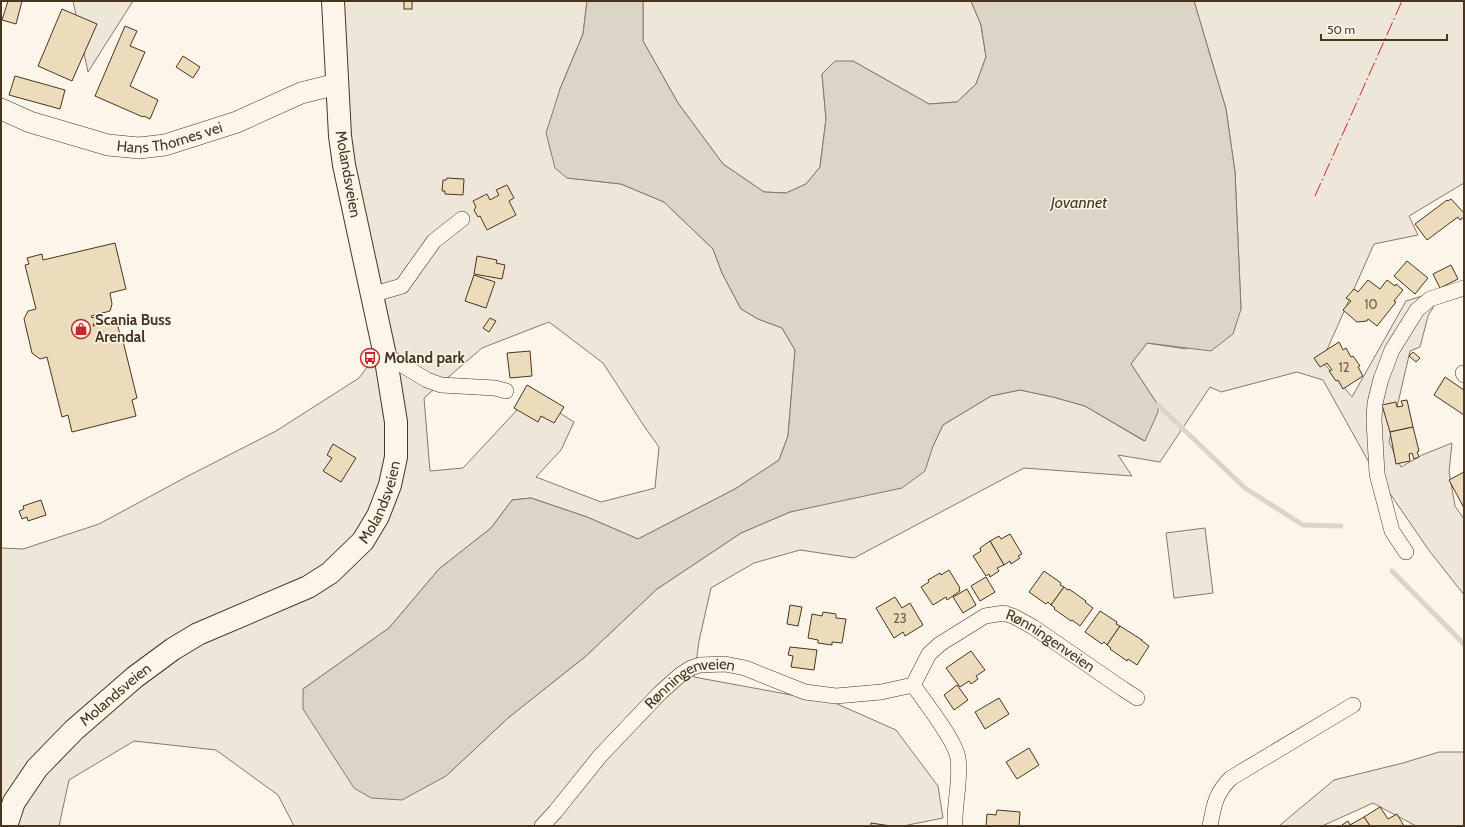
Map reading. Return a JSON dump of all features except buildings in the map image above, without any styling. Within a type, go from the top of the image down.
[{"type":"main road","name":"Molandsveien","points":[[6,826],[14,802],[37,768],[74,730],[135,677],[173,649],[198,634],[308,587],[330,573],[362,541],[378,516],[384,501],[390,484],[396,457],[396,422],[386,360],[344,165],[340,136],[333,1]]},
{"type":"street","name":"Hans Thornes vei","points":[[1,108],[30,122],[108,145],[139,148],[165,145],[237,122],[301,93],[337,84]]},
{"type":"street","points":[[371,295],[402,286],[434,241],[462,219]]},
{"type":"street","points":[[1406,552],[1392,531],[1377,474],[1374,420],[1375,403],[1381,379],[1392,350],[1417,310],[1430,299],[1464,288]]},
{"type":"street","points":[[386,360],[394,360],[427,380],[441,385],[495,388],[506,391]]},
{"type":"street","name":"Rønningenveien","points":[[542,826],[600,756],[660,693],[680,675],[691,668],[700,665],[725,664],[745,668],[805,692],[836,696],[881,692],[913,685],[929,654],[940,644],[985,616],[1004,612],[1033,627],[1137,698]]},
{"type":"street","points":[[913,685],[952,744],[958,758],[959,776],[955,826]]},
{"type":"street","points":[[1210,826],[1216,798],[1222,787],[1231,778],[1353,705]]},
{"type":"shaded area","points":[[73,1],[133,1],[88,72]]},
{"type":"shaded area","points":[[331,1],[587,1],[583,34],[560,89],[568,178],[621,184],[664,202],[713,249],[722,273],[741,309],[758,319],[782,328],[795,350],[788,436],[779,460],[735,489],[638,539],[587,517],[531,498],[512,500],[491,528],[439,569],[389,628],[303,689],[446,776],[508,718],[586,656],[657,589],[741,533],[790,512],[836,501],[933,446],[943,425],[991,396],[1020,390],[1085,406],[1144,441],[1158,405],[1131,364],[1147,343],[1186,349],[1241,309],[1235,172],[1226,109],[1194,1],[1464,1],[1464,183],[1409,216],[1418,235],[1374,244],[1322,361],[1352,397],[1406,301],[1444,289],[1428,316],[1420,347],[1410,351],[1389,442],[1401,467],[1422,455],[1452,443],[1449,472],[1455,506],[1464,519],[1464,595],[1428,549],[1371,466],[1323,380],[1297,372],[1221,392],[1210,387],[1160,462],[1118,455],[1132,476],[1024,468],[854,558],[800,550],[754,563],[711,588],[699,641],[694,677],[835,703],[896,730],[938,786],[943,818],[903,826],[294,826],[278,795],[216,750],[134,741],[69,780],[59,826],[1,826],[1,548],[23,549],[99,524],[276,431],[359,378],[378,352]],"holes":[[[549,322],[603,363],[659,447],[655,488],[601,502],[536,477],[561,450],[574,422],[531,395],[463,468],[430,471],[424,398],[482,348]]]},
{"type":"shaded area","points":[[643,1],[971,1],[981,25],[986,57],[976,84],[957,102],[929,104],[853,61],[822,74],[826,119],[820,167],[806,184],[786,193],[764,192],[723,164],[678,103],[643,41]]},
{"type":"shaded area","points":[[1205,528],[1213,593],[1174,598],[1166,533]]},
{"type":"shaded area","points":[[1439,752],[1464,752],[1464,826],[1416,826],[1373,803],[1322,826],[1279,826],[1334,780],[1403,763]]},
{"type":"water","name":"Jovannet","points":[[587,1],[643,1],[643,41],[678,103],[723,164],[764,192],[786,193],[806,184],[820,167],[826,119],[822,74],[835,61],[853,61],[929,104],[957,102],[976,84],[986,57],[981,25],[971,1],[1194,1],[1226,109],[1235,172],[1241,309],[1233,334],[1211,351],[1147,343],[1131,364],[1158,405],[1158,412],[1145,441],[1085,406],[1020,390],[991,396],[943,425],[933,446],[925,471],[902,488],[790,512],[741,533],[657,589],[586,656],[508,718],[446,776],[402,800],[371,798],[354,788],[303,709],[303,689],[389,628],[439,569],[491,528],[512,500],[531,498],[587,517],[638,539],[735,489],[779,460],[788,436],[795,350],[782,328],[758,319],[741,309],[722,273],[713,249],[664,202],[621,184],[567,178],[555,168],[546,133],[560,89],[583,34]]},
{"type":"waterway","points":[[1158,405],[1245,488],[1303,525],[1341,526]]},
{"type":"waterway","points":[[1392,571],[1464,644]]},
{"type":"power","points":[[1315,196],[1402,1]]},
{"type":"place","name":"Scania Buss Arendal","points":[[81,329]]},
{"type":"place","name":"Moland park","points":[[370,358]]}]
